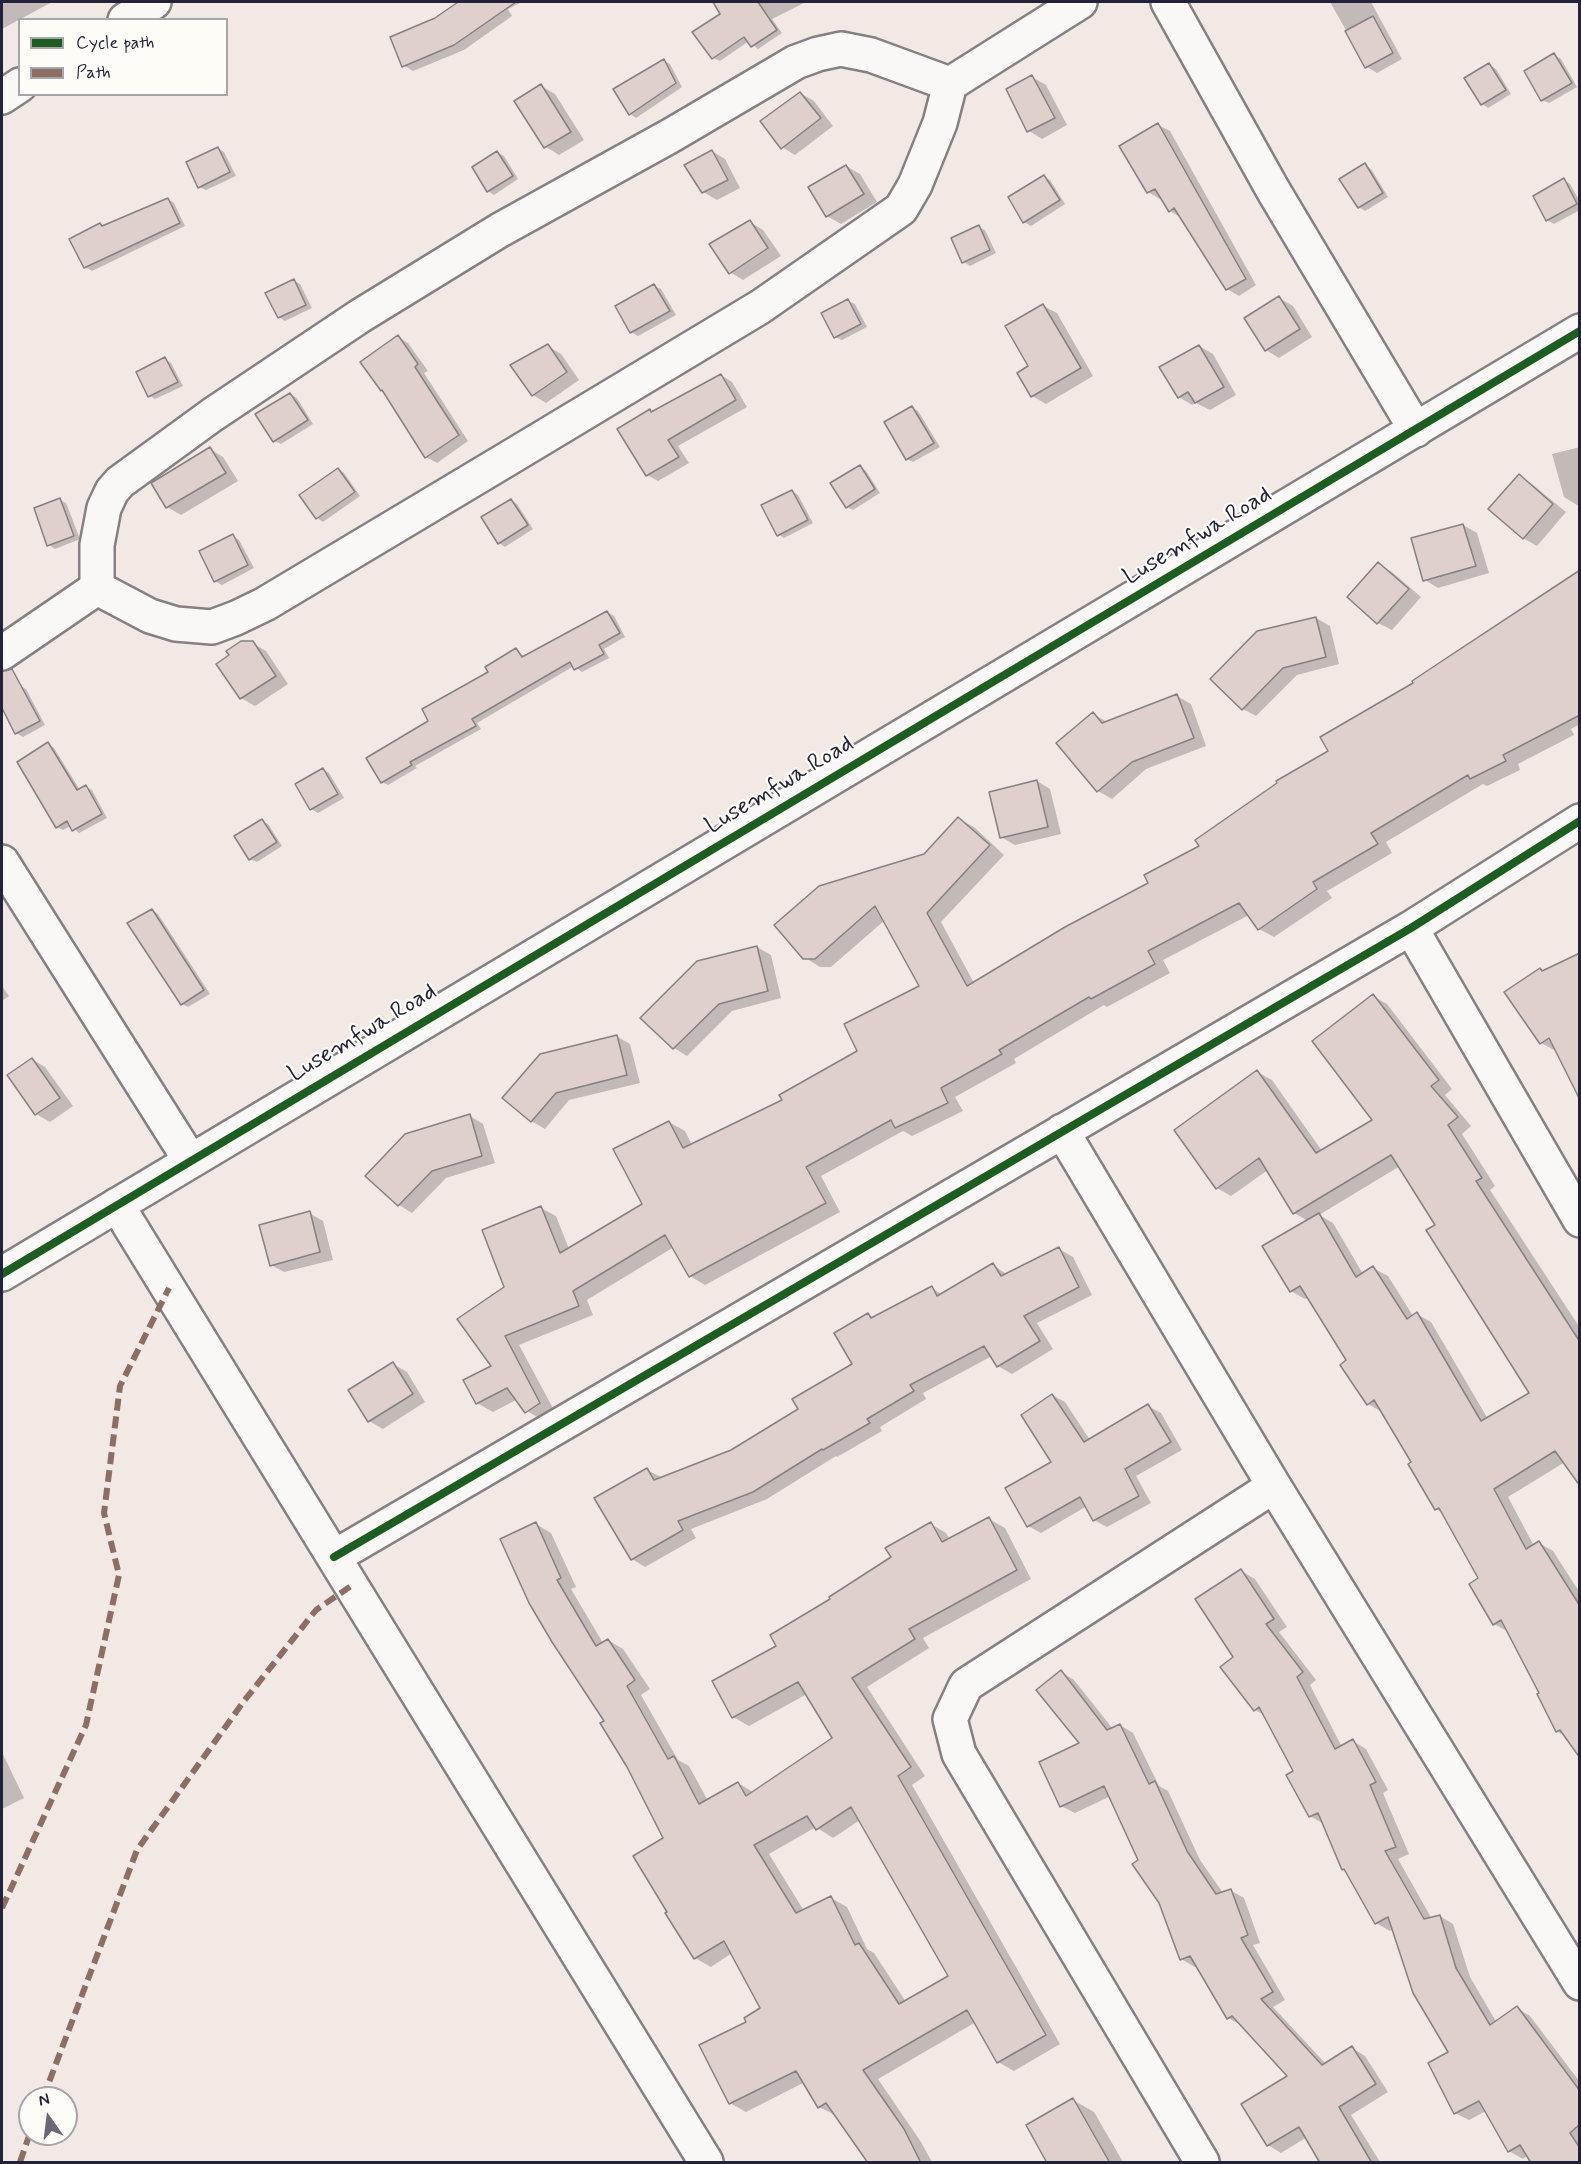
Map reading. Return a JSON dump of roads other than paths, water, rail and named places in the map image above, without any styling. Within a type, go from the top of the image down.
[{"type":"street","points":[[128,18],[154,2]]},
{"type":"street","points":[[97,588],[150,616],[176,624],[212,627],[265,604],[760,307],[902,209],[915,185],[940,123],[950,84],[1080,2]]},
{"type":"street","points":[[1168,2],[1274,190],[1416,430]]},
{"type":"street","points":[[97,588],[97,545],[104,508],[112,491],[120,482],[212,415],[360,316],[500,230],[670,136],[796,62],[818,54],[841,49],[871,55],[950,84]]},
{"type":"street","points":[[2,96],[18,86]]},
{"type":"street","name":"Lusemfwa Road","points":[[2,1274],[1580,331]]},
{"type":"street","points":[[2,653],[97,588]]},
{"type":"street","points":[[334,1557],[1411,928],[1580,821]]},
{"type":"street","points":[[2,862],[190,1160]]},
{"type":"street","points":[[1411,928],[1580,1220]]},
{"type":"street","points":[[1062,1131],[1274,1486],[1580,1983]]},
{"type":"street","points":[[117,1205],[706,2163]]},
{"type":"street","points":[[1202,2163],[959,1754],[950,1719],[966,1686],[1274,1486]]}]
